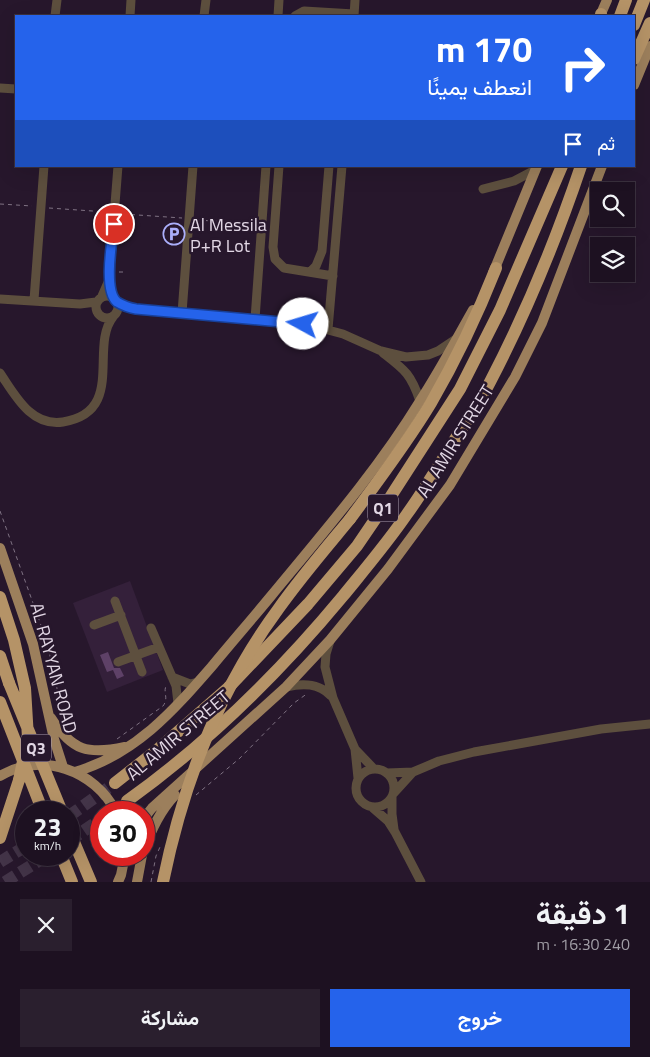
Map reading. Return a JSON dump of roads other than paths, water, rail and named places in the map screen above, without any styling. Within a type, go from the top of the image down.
[{"type":"highway","points":[[620,15],[626,0]]},
{"type":"highway","points":[[635,22],[644,0]]},
{"type":"highway","points":[[635,57],[650,23]]},
{"type":"highway","name":"AL AMIR STREET","points":[[127,801],[159,778],[192,750],[250,697],[292,654],[359,577],[407,514],[489,384],[559,232],[581,167]]},
{"type":"highway","name":"AL AMIR STREET","points":[[115,783],[157,750],[228,688],[308,604],[357,546],[460,389],[500,310],[559,170]]},
{"type":"highway","points":[[163,882],[184,797],[199,754],[220,706],[251,651],[278,609],[350,519],[403,447],[431,404],[477,318],[496,268]]},
{"type":"highway","points":[[0,597],[14,640],[26,688],[28,738],[19,780],[0,838]]},
{"type":"highway","name":"Q3","points":[[0,656],[9,683],[57,801]]},
{"type":"highway","name":"Q3","points":[[0,702],[39,801]]},
{"type":"highway","points":[[80,856],[91,882]]},
{"type":"highway","points":[[65,866],[72,882]]},
{"type":"main road","points":[[601,15],[607,0]]},
{"type":"main road","points":[[635,84],[650,46]]},
{"type":"main road","name":"AL AMIR STREET","points":[[155,805],[286,687],[330,640],[388,569],[450,485],[515,378],[542,323],[602,167]]},
{"type":"main road","name":"AL AMIR STREET","points":[[75,772],[97,765],[131,746],[158,724],[198,682],[253,618],[354,494],[420,401],[496,268],[536,168]]},
{"type":"main road","name":"AL RAYYAN ROAD","points":[[0,548],[33,644],[47,710],[63,767]]},
{"type":"main road","points":[[47,710],[64,736],[83,750],[106,751],[131,746]]},
{"type":"main road","points":[[155,822],[167,804],[209,757]]},
{"type":"main road","points":[[0,776],[21,767],[42,764],[63,767],[95,784],[109,801]]},
{"type":"main road","points":[[118,882],[123,866]]},
{"type":"main road","points":[[138,882],[140,866]]},
{"type":"street","points":[[56,15],[57,0]]},
{"type":"street","points":[[130,15],[131,0]]},
{"type":"street","points":[[204,15],[206,0]]},
{"type":"street","points":[[278,15],[279,0]]},
{"type":"street","points":[[297,15],[304,11],[354,15],[355,0]]},
{"type":"street","points":[[0,88],[15,89]]},
{"type":"street","points":[[34,300],[44,167]]},
{"type":"street","points":[[0,373],[24,408],[35,416],[52,422],[71,421],[87,411],[99,397],[103,382],[106,332],[99,307],[109,280],[118,167]]},
{"type":"street","points":[[182,313],[193,167]]},
{"type":"street","points":[[255,319],[266,167]]},
{"type":"street","points":[[279,167],[273,253],[278,264],[284,268],[333,276]]},
{"type":"street","points":[[310,272],[316,266],[322,251],[328,167]]},
{"type":"street","points":[[328,329],[342,167]]},
{"type":"street","points":[[483,189],[525,177],[536,168]]},
{"type":"street","points":[[502,184],[520,187],[526,194]]},
{"type":"street","points":[[106,332],[118,306],[109,280]]},
{"type":"street","points":[[99,307],[108,295],[136,309],[293,323],[328,329],[381,351],[406,357],[438,352],[456,339]]},
{"type":"street","points":[[0,299],[34,300],[99,307],[109,318],[136,309]]},
{"type":"street","points":[[381,351],[407,372],[420,401]]},
{"type":"street","points":[[115,601],[142,672]]},
{"type":"street","points":[[94,625],[121,615]]},
{"type":"street","points":[[151,628],[176,686],[178,703]]},
{"type":"street","points":[[330,640],[325,668],[333,698],[355,749],[358,778],[356,784],[357,797],[366,806],[373,808],[384,806],[413,772]]},
{"type":"street","points":[[118,662],[159,647]]},
{"type":"street","points":[[172,677],[190,684],[198,682]]},
{"type":"street","points":[[286,687],[298,684],[321,687],[333,698]]},
{"type":"street","points":[[355,749],[374,769],[387,773],[413,772],[438,761],[474,752],[601,729],[650,724]]},
{"type":"street","points":[[358,778],[362,774],[374,769]]},
{"type":"street","points":[[387,773],[392,779],[394,786],[392,814],[395,832]]},
{"type":"street","points":[[373,808],[388,822],[395,832],[422,882]]},
{"type":"tunnel","points":[[80,808],[115,783]]},
{"type":"tunnel","points":[[80,833],[90,827]]},
{"type":"tunnel","points":[[0,862],[15,853]]},
{"type":"tunnel","points":[[5,882],[30,866]]},
{"type":"place","name":"Al Messila P+R Lot","points":[[174,234]]}]
